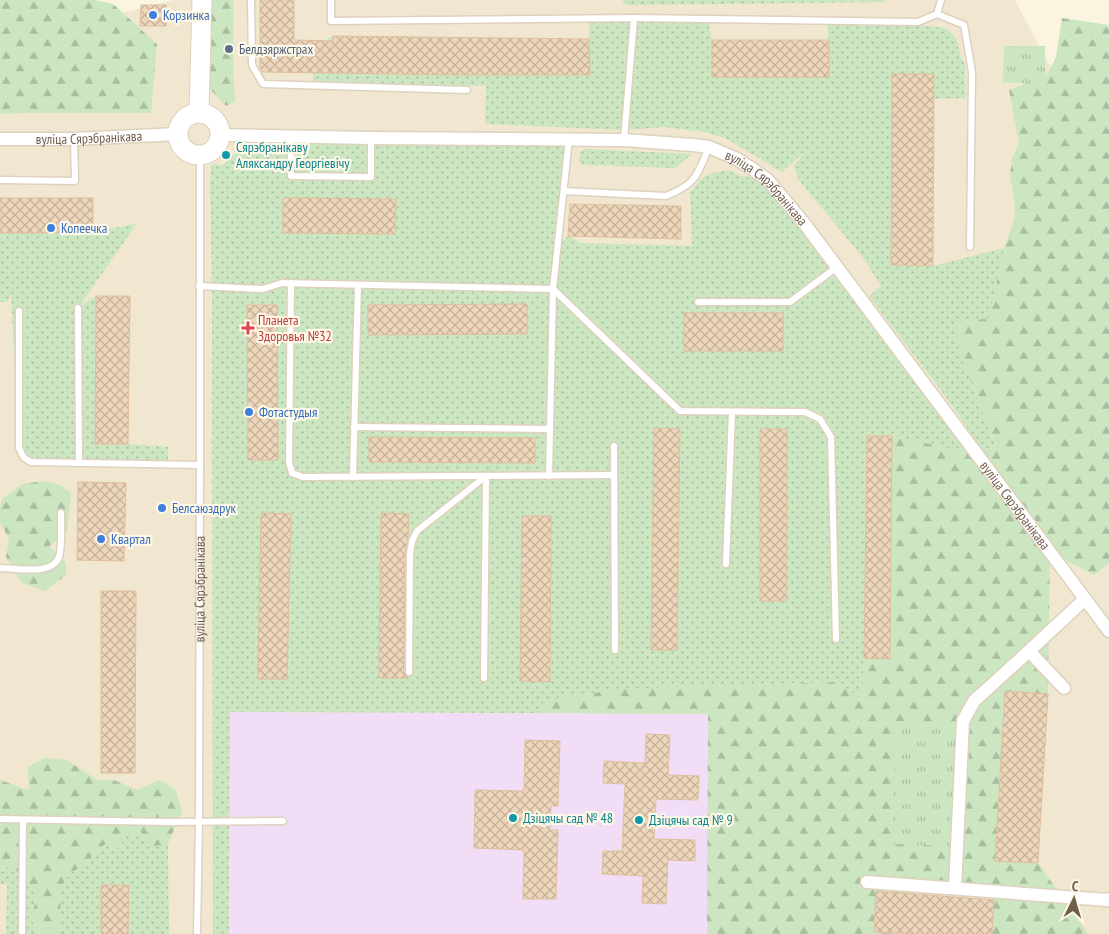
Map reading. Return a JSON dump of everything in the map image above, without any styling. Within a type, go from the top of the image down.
[{"type":"street","points":[[199,112],[202,0]]},
{"type":"street","points":[[199,112],[212,117],[219,128],[220,134],[216,146],[206,154],[193,154],[187,151],[182,146],[178,134],[182,121],[186,117],[199,112]]},
{"type":"street","name":"вуліца Сярэбранікава","points":[[0,139],[74,139],[178,134]]},
{"type":"street","name":"вуліца Сярэбранікава","points":[[220,134],[371,138],[624,140],[709,147],[737,159],[768,180],[804,223],[1109,631]]},
{"type":"street","points":[[955,888],[962,721],[974,701],[1085,598]]},
{"type":"street","points":[[1029,651],[1064,688]]},
{"type":"street","points":[[867,882],[1109,899]]},
{"type":"lane","points":[[251,0],[252,65],[263,84],[467,90]]},
{"type":"lane","points":[[331,0],[331,21],[634,18],[918,22],[937,14],[964,25],[972,72],[970,248]]},
{"type":"lane","points":[[937,14],[941,0]]},
{"type":"lane","points":[[624,140],[634,18]]},
{"type":"lane","points":[[291,136],[291,176],[371,177],[371,138]]},
{"type":"lane","points":[[0,180],[75,181],[74,139]]},
{"type":"lane","points":[[549,476],[553,289],[568,139]]},
{"type":"lane","points":[[564,190],[666,196],[680,190],[697,176],[709,147]]},
{"type":"lane","name":"вуліца Сярэбранікава","points":[[197,934],[199,821],[200,154]]},
{"type":"lane","points":[[698,302],[790,302],[837,267]]},
{"type":"lane","points":[[199,286],[263,289],[282,283],[291,283],[553,289],[680,411],[805,412],[820,419],[831,437],[836,638]]},
{"type":"lane","points":[[291,283],[289,462],[292,472],[303,477],[614,475]]},
{"type":"lane","points":[[353,477],[358,285]]},
{"type":"lane","points":[[78,308],[79,463]]},
{"type":"lane","points":[[19,311],[19,448],[24,458],[31,462],[200,465]]},
{"type":"lane","points":[[726,564],[732,412]]},
{"type":"lane","points":[[354,427],[550,429]]},
{"type":"lane","points":[[614,446],[615,650]]},
{"type":"lane","points":[[409,672],[410,554],[412,542],[417,530],[486,476]]},
{"type":"lane","points":[[484,678],[486,476]]},
{"type":"lane","points":[[0,568],[43,570],[54,566],[60,556],[61,513]]},
{"type":"lane","points":[[0,819],[168,822],[283,821]]},
{"type":"lane","points":[[22,934],[23,820]]},
{"type":"shaded area","points":[[174,0],[1015,0],[1106,172],[1109,290],[1109,934],[0,934],[0,43]]},
{"type":"shaded area","points":[[230,712],[708,714],[707,934],[229,934]]},
{"type":"green space","points":[[0,0],[95,0],[113,4],[157,44],[151,113],[0,114]]},
{"type":"green space","points":[[210,0],[233,0],[235,102],[226,106],[208,87]]},
{"type":"green space","points":[[622,0],[884,0],[884,2],[626,5]]},
{"type":"green space","points":[[1062,18],[1109,25],[1109,563],[1094,575],[1050,552],[1048,694],[1005,691],[995,860],[1038,863],[1088,934],[992,934],[994,897],[876,891],[874,932],[918,934],[707,934],[708,714],[542,713],[543,701],[619,689],[838,682],[861,700],[864,658],[890,658],[892,436],[948,448],[997,448],[964,364],[953,324],[989,318],[1004,248],[1015,218],[1014,196],[1010,176],[1012,158],[1019,143],[1009,90],[1047,75],[1056,57]]},
{"type":"green space","points":[[589,19],[708,19],[712,40],[712,77],[828,77],[828,21],[946,28],[956,38],[965,64],[966,98],[934,99],[933,74],[892,75],[891,265],[933,266],[1004,248],[989,319],[954,324],[964,364],[997,449],[989,459],[945,396],[869,296],[881,286],[864,259],[798,179],[794,166],[804,152],[782,172],[725,138],[704,132],[665,127],[625,130],[485,124],[486,86],[313,81],[313,68],[320,43],[333,36],[333,74],[589,75]]},
{"type":"green space","points":[[1004,46],[1045,46],[1045,83],[1003,83]]},
{"type":"green space","points":[[248,135],[569,139],[558,246],[568,236],[581,243],[692,246],[690,193],[701,179],[709,174],[728,170],[742,176],[768,180],[974,450],[948,448],[892,436],[867,436],[864,658],[861,700],[838,682],[619,689],[543,701],[542,713],[230,712],[229,934],[213,934],[212,287],[210,182],[211,164],[223,165],[238,151]],"holes":[[[284,198],[395,199],[395,234],[283,233]],[[527,304],[526,334],[368,334],[368,305]],[[684,313],[783,313],[783,350],[684,351]],[[654,429],[680,429],[677,650],[651,650]],[[760,429],[787,429],[786,601],[760,601]],[[369,437],[535,438],[535,463],[370,462]],[[262,513],[291,514],[287,679],[258,679]],[[381,513],[409,514],[407,678],[379,678]],[[522,516],[551,516],[550,682],[520,681]]]},
{"type":"green space","points":[[585,149],[692,154],[675,168],[583,165],[579,161],[580,152]]},
{"type":"green space","points":[[137,223],[79,307],[96,296],[95,443],[168,447],[168,465],[31,462],[19,448],[11,294],[7,302],[0,302],[0,233],[93,233]]},
{"type":"green space","points":[[45,481],[60,485],[71,493],[67,532],[49,546],[66,563],[66,575],[45,591],[22,583],[6,557],[9,539],[0,522],[0,508],[2,499],[22,484]]},
{"type":"green space","points":[[896,721],[954,723],[950,846],[892,844]]},
{"type":"green space","points":[[44,758],[67,760],[97,780],[114,780],[137,790],[160,780],[176,790],[182,811],[168,844],[154,846],[141,832],[126,835],[119,848],[107,843],[84,865],[69,874],[61,888],[60,926],[53,934],[41,934],[30,918],[36,902],[33,889],[13,869],[0,867],[0,780],[29,790],[28,767]]},
{"type":"green space","points":[[141,832],[154,846],[168,844],[169,934],[128,934],[129,886],[102,885],[101,934],[53,934],[60,926],[61,888],[69,874],[84,865],[107,843],[119,848],[126,835]]},
{"type":"green space","points":[[0,867],[13,869],[33,889],[36,902],[30,918],[41,934],[6,934],[7,884],[0,884]]},
{"type":"building","points":[[260,0],[294,0],[294,40],[333,41],[333,36],[589,39],[590,75],[262,72],[260,68]]},
{"type":"building","name":"Корзинка","points":[[141,5],[166,5],[166,26],[140,26]]},
{"type":"building","points":[[712,40],[829,40],[829,77],[712,77]]},
{"type":"building","points":[[892,74],[934,74],[933,266],[891,265]]},
{"type":"building","points":[[0,198],[93,198],[93,233],[0,233]]},
{"type":"building","points":[[283,198],[396,199],[395,234],[283,233]]},
{"type":"building","points":[[570,204],[681,206],[681,239],[568,236]]},
{"type":"building","points":[[96,296],[130,296],[128,444],[95,444]]},
{"type":"building","points":[[527,304],[527,334],[368,335],[368,305]]},
{"type":"building","points":[[247,305],[277,305],[278,460],[248,460]]},
{"type":"building","points":[[684,313],[783,313],[783,351],[684,351]]},
{"type":"building","points":[[654,428],[680,429],[677,650],[651,650]]},
{"type":"building","points":[[760,429],[787,429],[786,601],[760,601]]},
{"type":"building","points":[[867,436],[892,436],[890,659],[864,658]]},
{"type":"building","points":[[369,437],[535,438],[535,463],[369,462]]},
{"type":"building","name":"Квартал","points":[[78,482],[126,483],[124,561],[77,560]]},
{"type":"building","points":[[261,513],[291,514],[287,679],[258,679]]},
{"type":"building","points":[[381,513],[409,514],[405,554],[404,672],[407,678],[379,678]]},
{"type":"building","points":[[522,516],[551,516],[550,682],[520,681]]},
{"type":"building","points":[[101,591],[136,591],[135,773],[101,773]]},
{"type":"building","points":[[1005,691],[1048,694],[1038,863],[995,861]]},
{"type":"building","name":"Дзіцячы сад № 9","points":[[646,734],[670,735],[668,775],[699,776],[698,800],[656,799],[654,839],[695,840],[695,861],[668,860],[666,904],[642,903],[643,876],[602,874],[603,851],[622,851],[625,784],[603,783],[604,761],[645,763]]},
{"type":"building","name":"Дзіцячы сад № 48","points":[[525,740],[560,741],[558,806],[551,806],[550,830],[558,830],[556,899],[523,899],[524,850],[474,848],[475,790],[524,791]]},
{"type":"building","points":[[101,885],[129,885],[128,934],[101,934]]},
{"type":"building","points":[[876,891],[994,900],[992,934],[874,932]]},
{"type":"place","name":"Корзинка","points":[[153,15]]},
{"type":"place","name":"Белдзяржстрах","points":[[229,49]]},
{"type":"place","name":"Сярэбранікаву Аляксандру Георгіевічу","points":[[226,155]]},
{"type":"place","name":"Копеечка","points":[[51,228]]},
{"type":"place","name":"Планета Здоровья №32","points":[[248,328]]},
{"type":"place","name":"Фотастудыя","points":[[249,412]]},
{"type":"place","name":"Белсаюздрук","points":[[162,508]]},
{"type":"place","name":"Квартал","points":[[101,539]]},
{"type":"place","name":"Дзіцячы сад № 48","points":[[513,818]]},
{"type":"place","name":"Дзіцячы сад № 9","points":[[639,820]]}]
